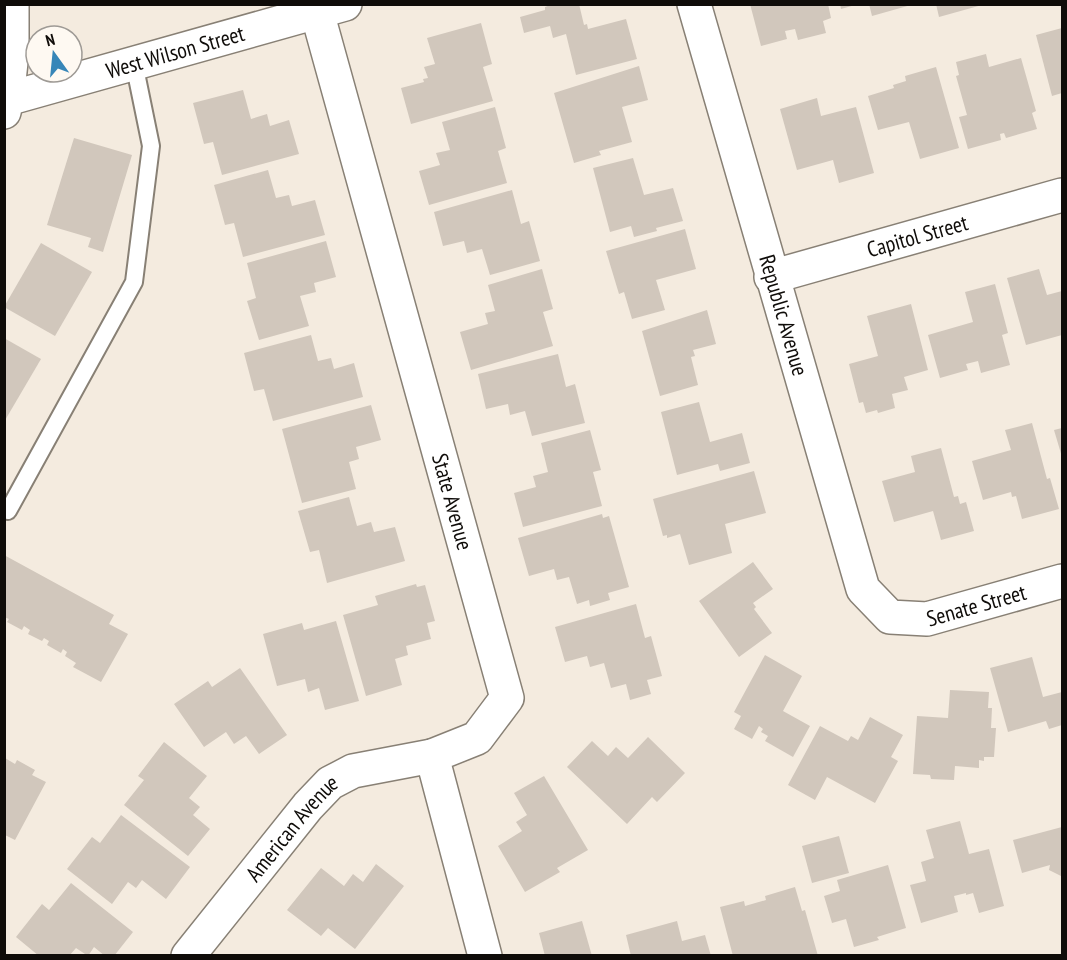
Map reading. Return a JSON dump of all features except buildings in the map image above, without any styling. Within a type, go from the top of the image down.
[{"type":"street","points":[[5,103],[12,53],[12,4]]},
{"type":"street","name":"Republic Avenue","points":[[694,4],[862,589],[890,617]]},
{"type":"street","name":"West Wilson Street","points":[[5,103],[134,63],[331,8]]},
{"type":"street","name":"State Avenue","points":[[331,8],[507,698],[477,738],[432,756]]},
{"type":"street","name":"Capitol Street","points":[[771,277],[1062,195]]},
{"type":"street","name":"Senate Street","points":[[890,617],[927,619],[1062,581]]},
{"type":"street","points":[[432,756],[485,956]]},
{"type":"street","name":"American Avenue","points":[[188,956],[308,806],[330,783],[353,771],[432,756]]},
{"type":"lane","points":[[8,511],[134,282],[151,146],[134,63]]}]
